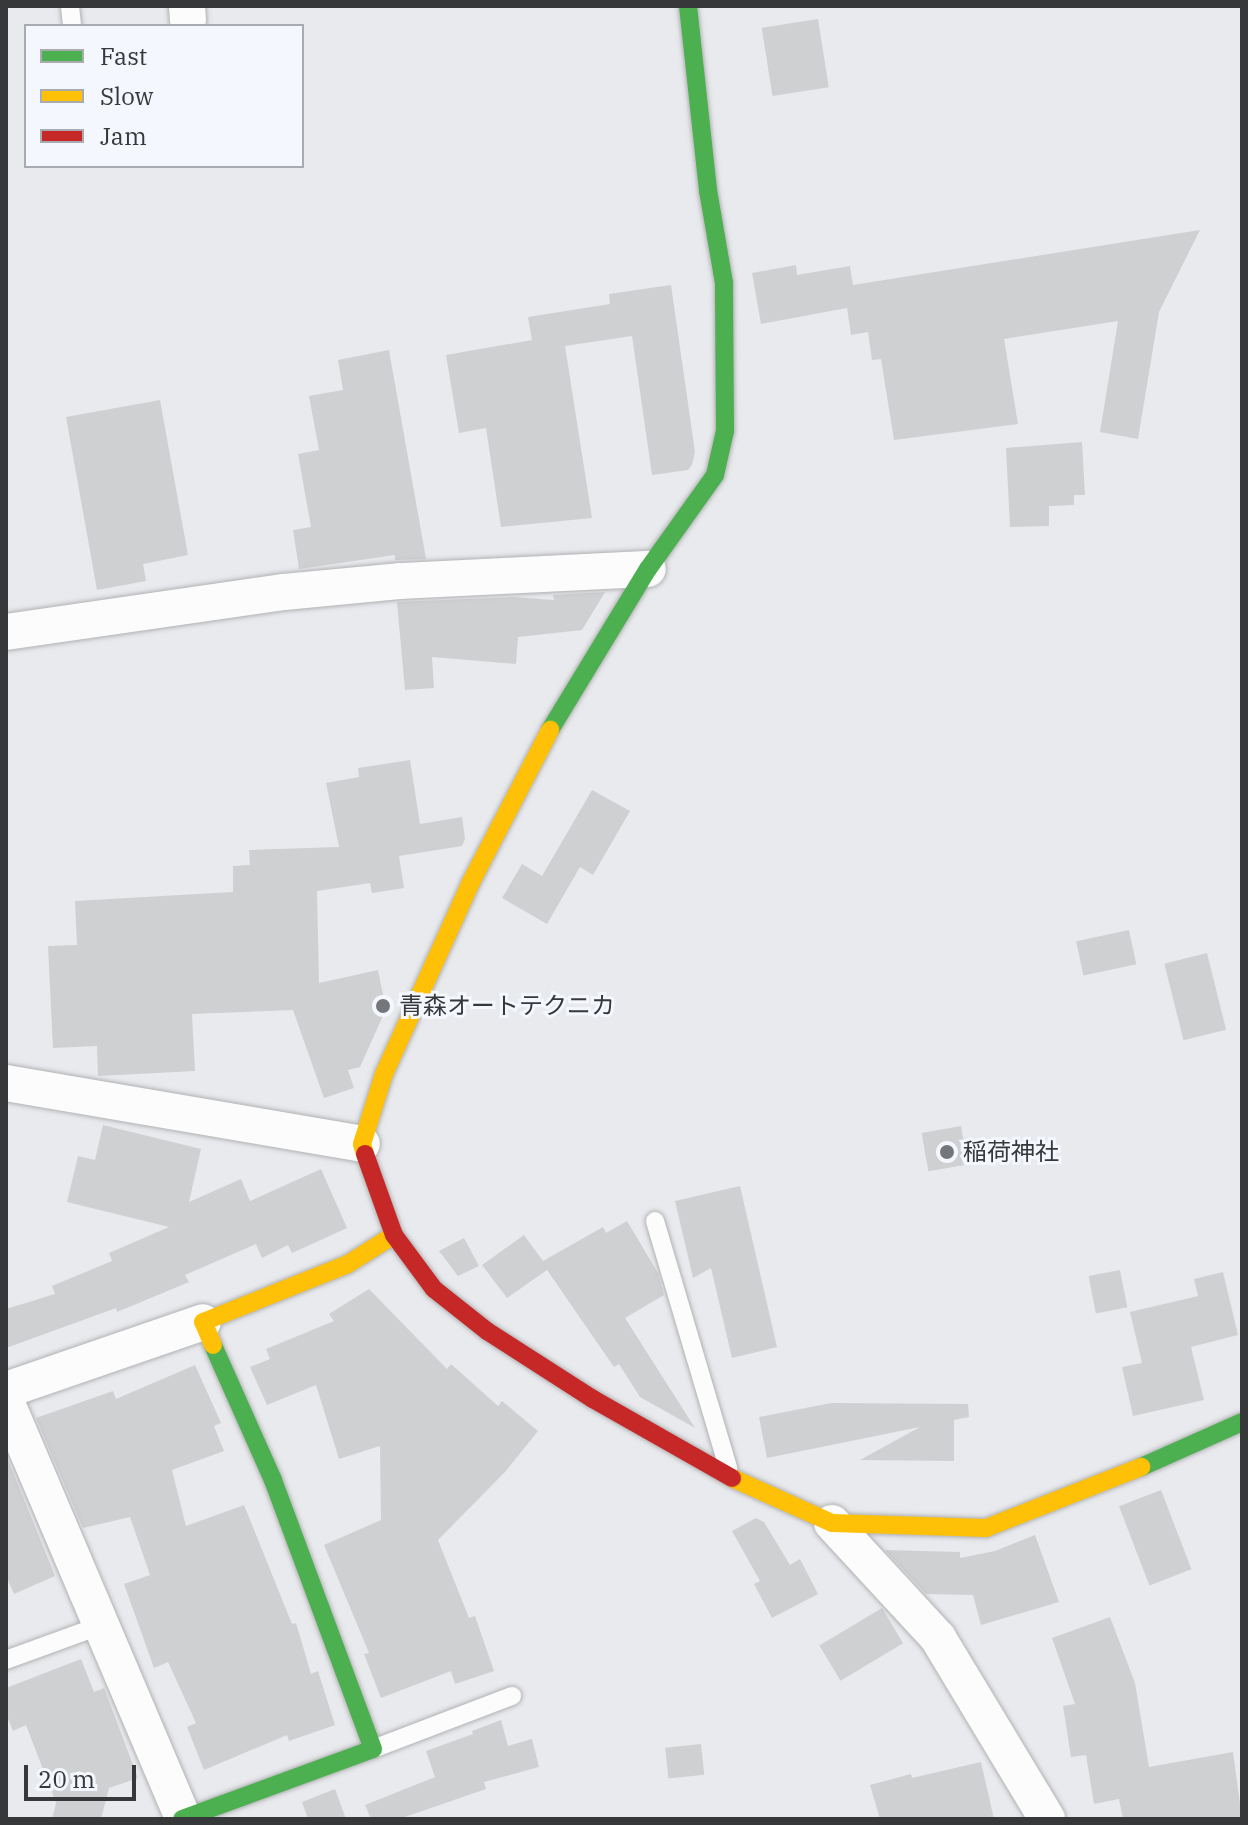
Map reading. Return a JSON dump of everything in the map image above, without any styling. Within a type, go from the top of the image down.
[{"type":"street","points":[[688,6],[708,190],[724,283],[725,431],[715,475],[648,569],[548,734],[470,884],[384,1074],[362,1144],[394,1235],[434,1289],[487,1331],[593,1399],[731,1478],[832,1523],[986,1528],[1133,1470],[1242,1422]]},
{"type":"street","points":[[6,632],[284,592],[401,581],[648,569]]},
{"type":"street","points":[[6,1083],[362,1144]]},
{"type":"street","points":[[6,1390],[203,1322],[348,1264],[394,1235]]},
{"type":"street","points":[[6,1401],[183,1818],[373,1749],[273,1480],[203,1322]]},
{"type":"street","points":[[832,1523],[938,1638],[1047,1819]]},
{"type":"lane","points":[[655,1221],[731,1478]]},
{"type":"lane","points":[[6,1660],[102,1625]]},
{"type":"lane","points":[[373,1749],[512,1696]]},
{"type":"building","points":[[818,19],[829,87],[772,96],[762,28]]},
{"type":"building","points":[[1200,230],[1159,312],[1138,439],[1100,432],[1118,321],[1004,339],[1018,424],[894,440],[881,359],[872,360],[868,332],[851,335],[847,308],[761,324],[752,273],[796,265],[797,275],[850,266],[853,285]]},
{"type":"building","points":[[671,285],[695,452],[692,465],[688,470],[652,475],[632,336],[565,346],[592,518],[501,527],[486,428],[459,433],[446,355],[532,340],[528,317],[610,304],[609,294]]},
{"type":"building","points":[[389,350],[426,559],[395,560],[395,555],[299,569],[293,530],[311,527],[298,454],[319,450],[309,396],[343,390],[338,360]]},
{"type":"building","points":[[160,400],[188,555],[143,564],[146,581],[97,590],[66,417]]},
{"type":"building","points":[[1082,442],[1085,495],[1074,495],[1074,505],[1049,506],[1049,526],[1010,527],[1006,448]]},
{"type":"building","points":[[605,592],[582,630],[518,637],[516,664],[432,657],[434,688],[405,690],[397,602],[514,597],[554,600],[553,595]]},
{"type":"building","points":[[410,760],[420,824],[462,817],[465,839],[462,846],[399,856],[404,888],[372,893],[370,883],[317,891],[319,983],[378,970],[386,1009],[360,1067],[348,1070],[354,1088],[324,1098],[293,1010],[192,1014],[195,1071],[98,1076],[97,1046],[53,1048],[48,946],[77,945],[75,901],[233,892],[233,866],[250,865],[249,850],[339,847],[326,783],[359,777],[358,768]]},
{"type":"building","points":[[592,790],[630,811],[593,875],[580,867],[547,924],[502,898],[522,864],[542,876]]},
{"type":"building","points":[[1129,930],[1136,964],[1083,975],[1076,941]]},
{"type":"building","points":[[1207,953],[1226,1030],[1183,1040],[1164,964]]},
{"type":"building","points":[[103,1125],[201,1149],[189,1202],[241,1179],[250,1201],[321,1169],[347,1228],[292,1253],[288,1245],[262,1258],[256,1244],[185,1275],[189,1282],[117,1312],[116,1308],[6,1348],[6,1309],[55,1294],[52,1286],[112,1261],[109,1253],[169,1227],[67,1202],[78,1156],[95,1160]]},
{"type":"building","points":[[961,1126],[968,1164],[928,1171],[922,1133]]},
{"type":"building","points":[[740,1186],[777,1347],[732,1358],[711,1268],[693,1278],[675,1201]]},
{"type":"building","points":[[627,1221],[658,1273],[664,1295],[625,1318],[695,1428],[640,1397],[619,1364],[614,1367],[547,1270],[507,1298],[482,1265],[524,1235],[543,1261],[603,1227],[606,1233]]},
{"type":"building","points":[[464,1238],[479,1266],[458,1276],[439,1251]]},
{"type":"building","points":[[1120,1270],[1127,1307],[1096,1313],[1089,1276]]},
{"type":"building","points":[[1223,1272],[1238,1335],[1191,1347],[1204,1400],[1133,1416],[1122,1367],[1142,1363],[1130,1312],[1198,1296],[1194,1279]]},
{"type":"building","points":[[369,1289],[447,1369],[451,1364],[498,1406],[502,1401],[538,1431],[505,1472],[438,1540],[469,1618],[475,1616],[494,1671],[455,1684],[451,1671],[381,1698],[364,1654],[369,1653],[324,1545],[381,1520],[380,1446],[339,1459],[316,1385],[267,1405],[250,1367],[270,1359],[266,1349],[334,1321],[329,1314]]},
{"type":"building","points":[[195,1365],[221,1423],[214,1426],[224,1451],[172,1470],[186,1526],[244,1505],[292,1624],[296,1623],[311,1674],[318,1671],[335,1725],[289,1741],[287,1735],[204,1770],[187,1727],[196,1723],[168,1662],[154,1668],[124,1584],[150,1575],[130,1517],[83,1528],[36,1418],[113,1391],[116,1399]]},
{"type":"building","points":[[831,1403],[968,1404],[969,1417],[954,1420],[954,1461],[860,1460],[920,1427],[767,1458],[759,1417]]},
{"type":"building","points":[[6,1455],[55,1576],[14,1594],[6,1576]]},
{"type":"building","points":[[1161,1490],[1191,1569],[1149,1585],[1119,1506]]},
{"type":"building","points":[[756,1518],[764,1522],[790,1565],[800,1559],[818,1594],[772,1618],[754,1584],[760,1581],[732,1531]]},
{"type":"building","points":[[1035,1535],[1059,1602],[981,1625],[973,1595],[926,1594],[885,1550],[960,1552],[960,1558],[995,1551]]},
{"type":"building","points":[[882,1608],[903,1643],[841,1681],[819,1646]]},
{"type":"building","points":[[1110,1617],[1135,1683],[1149,1767],[1233,1752],[1242,1819],[1123,1819],[1119,1799],[1094,1804],[1086,1755],[1071,1757],[1063,1706],[1075,1704],[1052,1638]]},
{"type":"building","points":[[81,1659],[94,1692],[104,1688],[138,1778],[109,1788],[101,1819],[52,1819],[56,1803],[26,1725],[13,1731],[6,1714],[6,1688]]},
{"type":"building","points":[[501,1720],[508,1746],[532,1739],[539,1767],[484,1782],[486,1789],[399,1819],[371,1819],[365,1805],[435,1777],[426,1751]]},
{"type":"building","points":[[701,1744],[704,1775],[668,1779],[665,1748]]},
{"type":"building","points":[[981,1762],[994,1819],[880,1819],[870,1785],[911,1774],[912,1778]]},
{"type":"building","points":[[335,1789],[346,1819],[308,1819],[302,1802]]},
{"type":"traffic: fast","points":[[550,730],[648,569],[715,475],[725,431],[724,283],[708,190],[688,6]]},
{"type":"traffic: fast","points":[[182,1819],[373,1749],[273,1480],[213,1345]]},
{"type":"traffic: fast","points":[[1141,1467],[1242,1422]]},
{"type":"traffic: slow","points":[[365,1154],[362,1144],[384,1074],[470,884],[550,730]]},
{"type":"traffic: slow","points":[[213,1345],[203,1322],[348,1264],[394,1235]]},
{"type":"traffic: slow","points":[[732,1478],[832,1523],[986,1528],[1141,1467]]},
{"type":"traffic: jam","points":[[365,1154],[394,1235],[434,1289],[487,1331],[593,1399],[732,1478]]},
{"type":"place","name":"青森オートテクニカ","points":[[383,1006]]},
{"type":"place","name":"稲荷神社","points":[[947,1152]]}]
